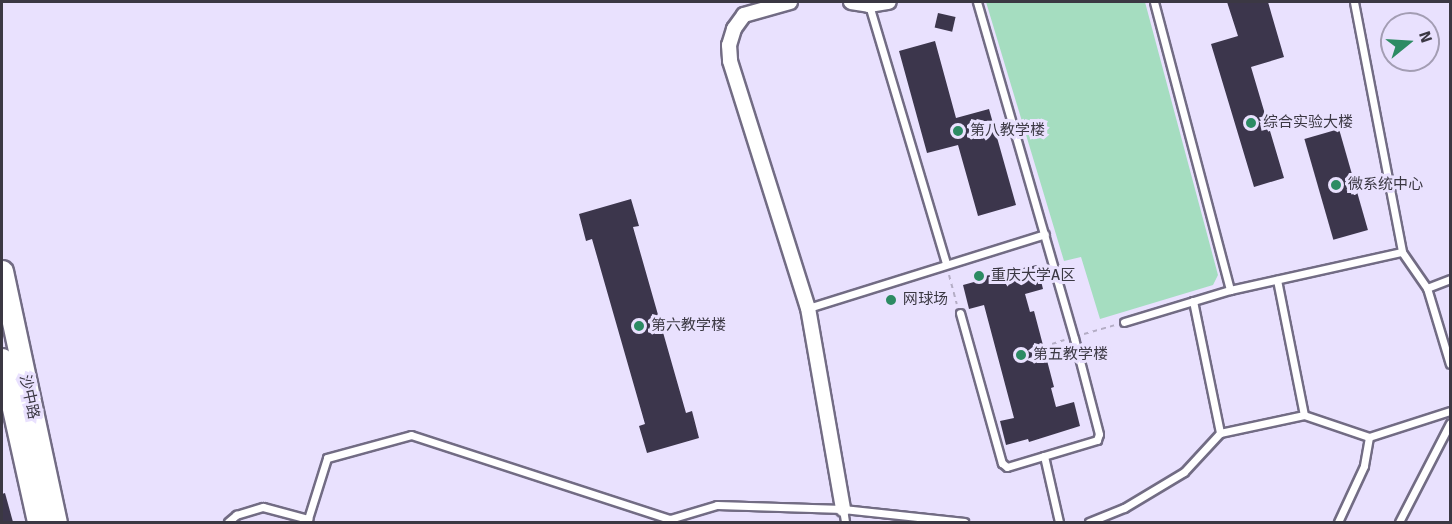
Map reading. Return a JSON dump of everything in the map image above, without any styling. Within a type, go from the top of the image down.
[{"type":"main road","name":"沙中路","points":[[2,271],[56,522]]},
{"type":"main road","name":"沙中路","points":[[2,359],[38,522]]},
{"type":"street","points":[[790,2],[744,15],[734,30],[729,45],[730,61],[808,308],[844,516]]},
{"type":"street","points":[[851,2],[869,5],[889,2]]},
{"type":"lane","points":[[960,313],[1002,463],[1007,467],[1093,442],[1099,434],[1074,338],[977,2]]},
{"type":"lane","points":[[1154,2],[1230,290]]},
{"type":"lane","points":[[1354,2],[1402,252],[1426,288],[1450,364]]},
{"type":"lane","points":[[869,5],[946,263]]},
{"type":"lane","points":[[808,308],[946,263],[1045,234]]},
{"type":"lane","points":[[1125,322],[1230,290],[1402,252]]},
{"type":"lane","points":[[1426,288],[1450,279]]},
{"type":"lane","points":[[1277,280],[1304,416]]},
{"type":"lane","points":[[1193,301],[1220,433]]},
{"type":"lane","points":[[1089,522],[1124,508],[1184,472],[1220,433],[1304,416],[1369,437],[1450,411]]},
{"type":"lane","points":[[1399,522],[1450,423]]},
{"type":"lane","points":[[228,522],[236,515],[263,507],[307,521],[327,458],[411,435],[668,521],[717,505],[844,516],[964,522]]},
{"type":"lane","points":[[1338,522],[1364,466],[1369,437]]},
{"type":"lane","points":[[1044,456],[1059,522]]},
{"type":"path","points":[[946,263],[960,313]]},
{"type":"path","points":[[1052,344],[1125,322]]},
{"type":"green space","points":[[986,2],[1145,2],[1218,275],[1213,285],[1100,319],[1081,257],[1064,261]]},
{"type":"building","name":"综合实验大楼","points":[[1227,2],[1268,2],[1284,57],[1251,67],[1284,178],[1254,187],[1211,44],[1238,36]]},
{"type":"building","points":[[938,13],[956,17],[952,32],[935,28]]},
{"type":"building","name":"第八教学楼","points":[[935,41],[956,118],[989,109],[1016,205],[978,216],[958,145],[927,153],[899,51]]},
{"type":"building","name":"微系统中心","points":[[1339,129],[1368,230],[1333,240],[1304,139]]},
{"type":"building","name":"第六教学楼","points":[[631,199],[639,226],[633,227],[686,413],[692,411],[699,438],[647,453],[639,426],[645,424],[592,239],[586,241],[579,214]]},
{"type":"building","name":"第五教学楼","points":[[1037,265],[1043,289],[1025,294],[1030,312],[1034,311],[1054,387],[1051,388],[1056,407],[1074,402],[1080,426],[1029,442],[1028,439],[1006,445],[1000,421],[1014,418],[984,305],[969,309],[963,285],[985,279],[985,276]]},
{"type":"building","points":[[5,493],[13,522],[2,522],[2,494]]},
{"type":"place","name":"综合实验大楼","points":[[1251,123]]},
{"type":"place","name":"第八教学楼","points":[[958,131]]},
{"type":"place","name":"微系统中心","points":[[1336,185]]},
{"type":"place","name":"重庆大学A区","points":[[979,276]]},
{"type":"place","name":"网球场","points":[[891,300]]},
{"type":"place","name":"第六教学楼","points":[[639,326]]},
{"type":"place","name":"第五教学楼","points":[[1021,355]]}]
